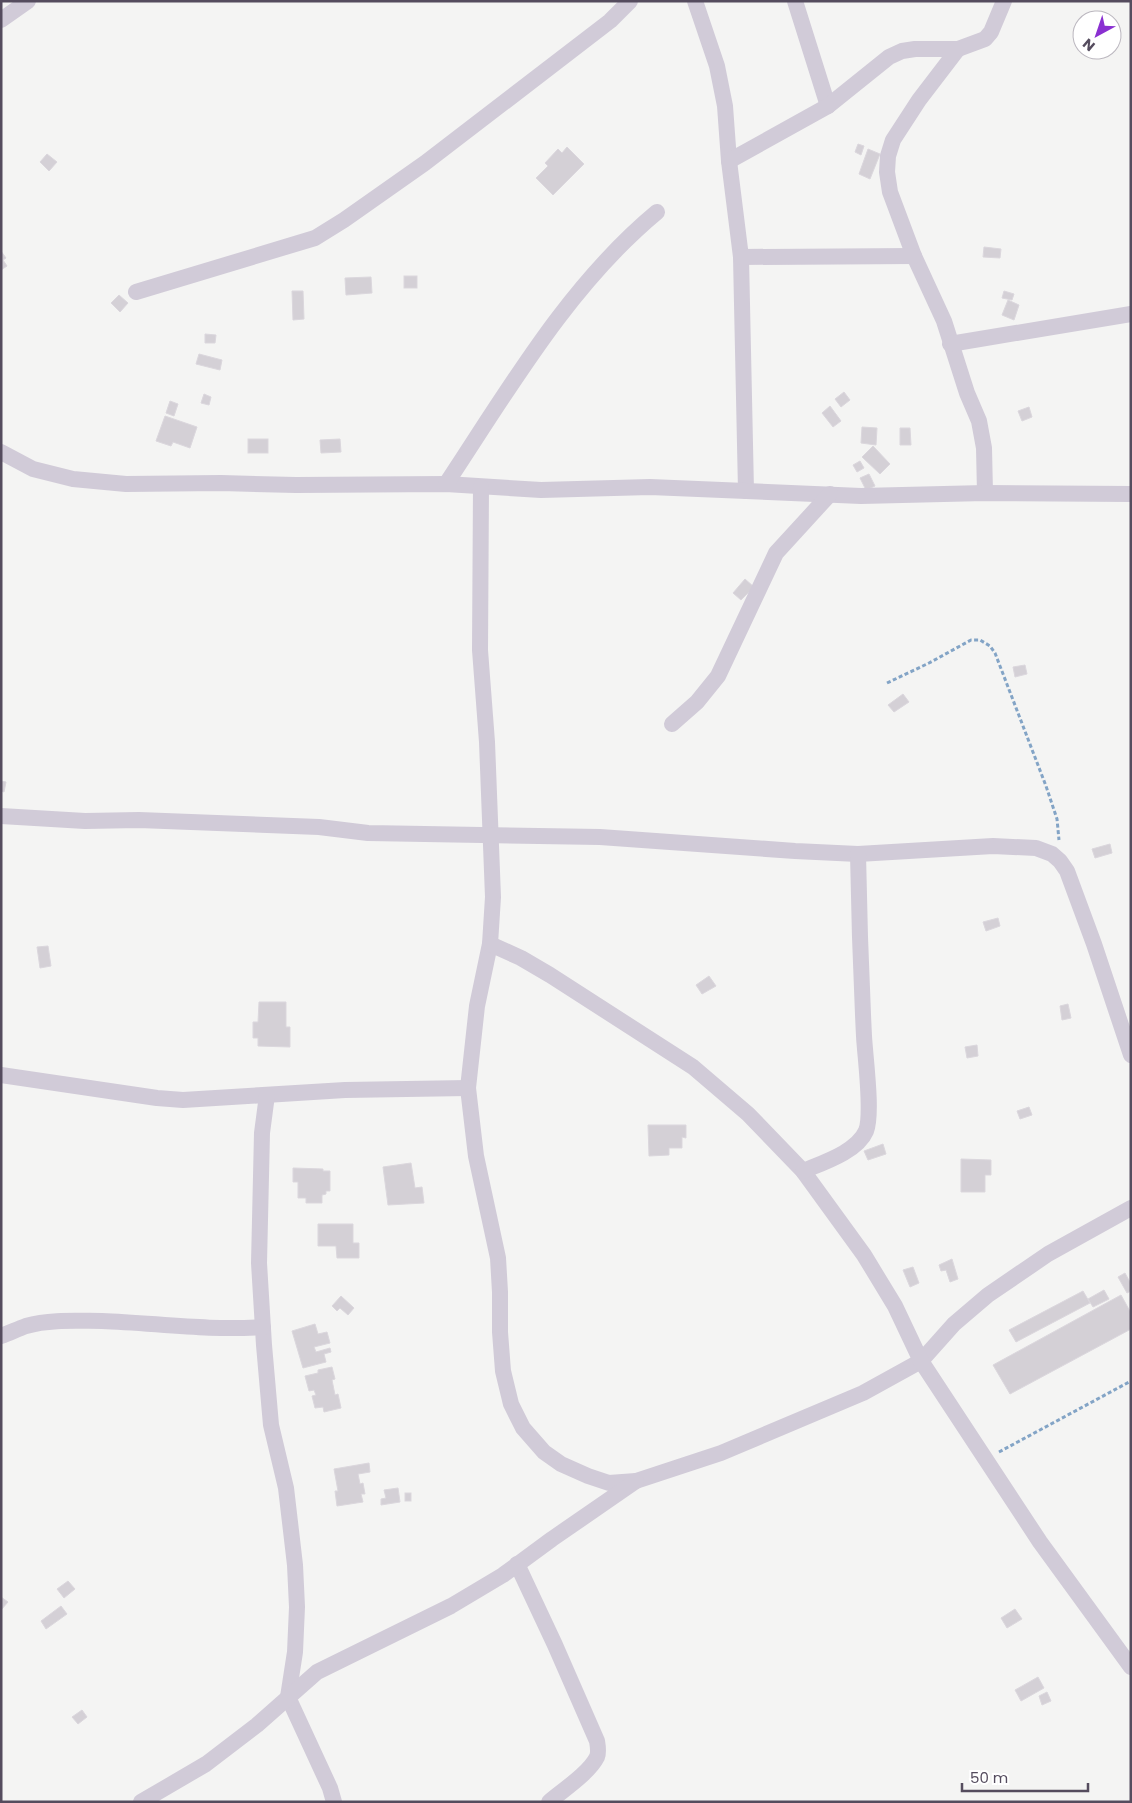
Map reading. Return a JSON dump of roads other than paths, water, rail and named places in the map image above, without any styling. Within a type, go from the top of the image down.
[{"type":"street","points":[[1,20],[28,1]]},
{"type":"street","points":[[136,292],[315,238],[425,163],[610,21],[630,1]]},
{"type":"street","points":[[695,1],[717,66],[725,106],[728,161],[741,257],[746,491]]},
{"type":"street","points":[[795,1],[828,106]]},
{"type":"street","points":[[728,161],[828,106],[889,57],[915,48],[958,49],[985,39],[991,32],[1004,1]]},
{"type":"street","points":[[958,49],[893,140],[888,156],[887,172],[890,192],[914,256],[944,321],[967,393],[979,420],[984,448],[985,493]]},
{"type":"street","points":[[446,484],[572,299],[632,233],[657,212]]},
{"type":"street","points":[[741,257],[914,256]]},
{"type":"street","points":[[950,344],[1131,314]]},
{"type":"street","points":[[1,452],[33,469],[73,479],[126,484],[446,484],[541,490],[650,487],[861,496],[985,493],[1131,494]]},
{"type":"street","points":[[481,486],[480,650],[487,742],[493,897],[490,944],[477,1006],[468,1088],[476,1156],[498,1258],[503,1371],[512,1404],[522,1428],[544,1452],[561,1464],[609,1483],[636,1482]]},
{"type":"street","points":[[672,724],[697,702],[718,676],[767,568],[776,553],[830,494]]},
{"type":"street","points":[[1,816],[85,821],[138,820],[309,827],[368,833],[600,837],[858,854],[1001,846],[1036,848],[1052,854],[1060,861],[1081,904],[1131,1055]]},
{"type":"street","points":[[803,1171],[837,1156],[854,1145],[866,1131],[868,1109],[858,854]]},
{"type":"street","points":[[490,944],[550,975],[694,1067],[748,1114],[803,1171],[864,1255],[895,1306],[921,1361],[985,1459],[1040,1542],[1131,1667]]},
{"type":"street","points":[[1,1074],[157,1098],[183,1100],[344,1090],[468,1088]]},
{"type":"street","points":[[267,1096],[262,1133],[260,1227],[263,1327],[271,1425],[286,1488],[295,1565],[297,1607],[295,1652],[288,1697],[330,1788],[334,1802]]},
{"type":"street","points":[[141,1802],[206,1764],[257,1725],[317,1672],[451,1606],[503,1575],[552,1538],[636,1482],[722,1453],[788,1426],[863,1394],[921,1361],[954,1324],[988,1295],[1048,1254],[1131,1208]]},
{"type":"street","points":[[1,1336],[27,1326],[54,1322],[121,1322],[216,1329],[263,1327]]},
{"type":"street","points":[[517,1564],[597,1741],[597,1758],[550,1802]]}]
